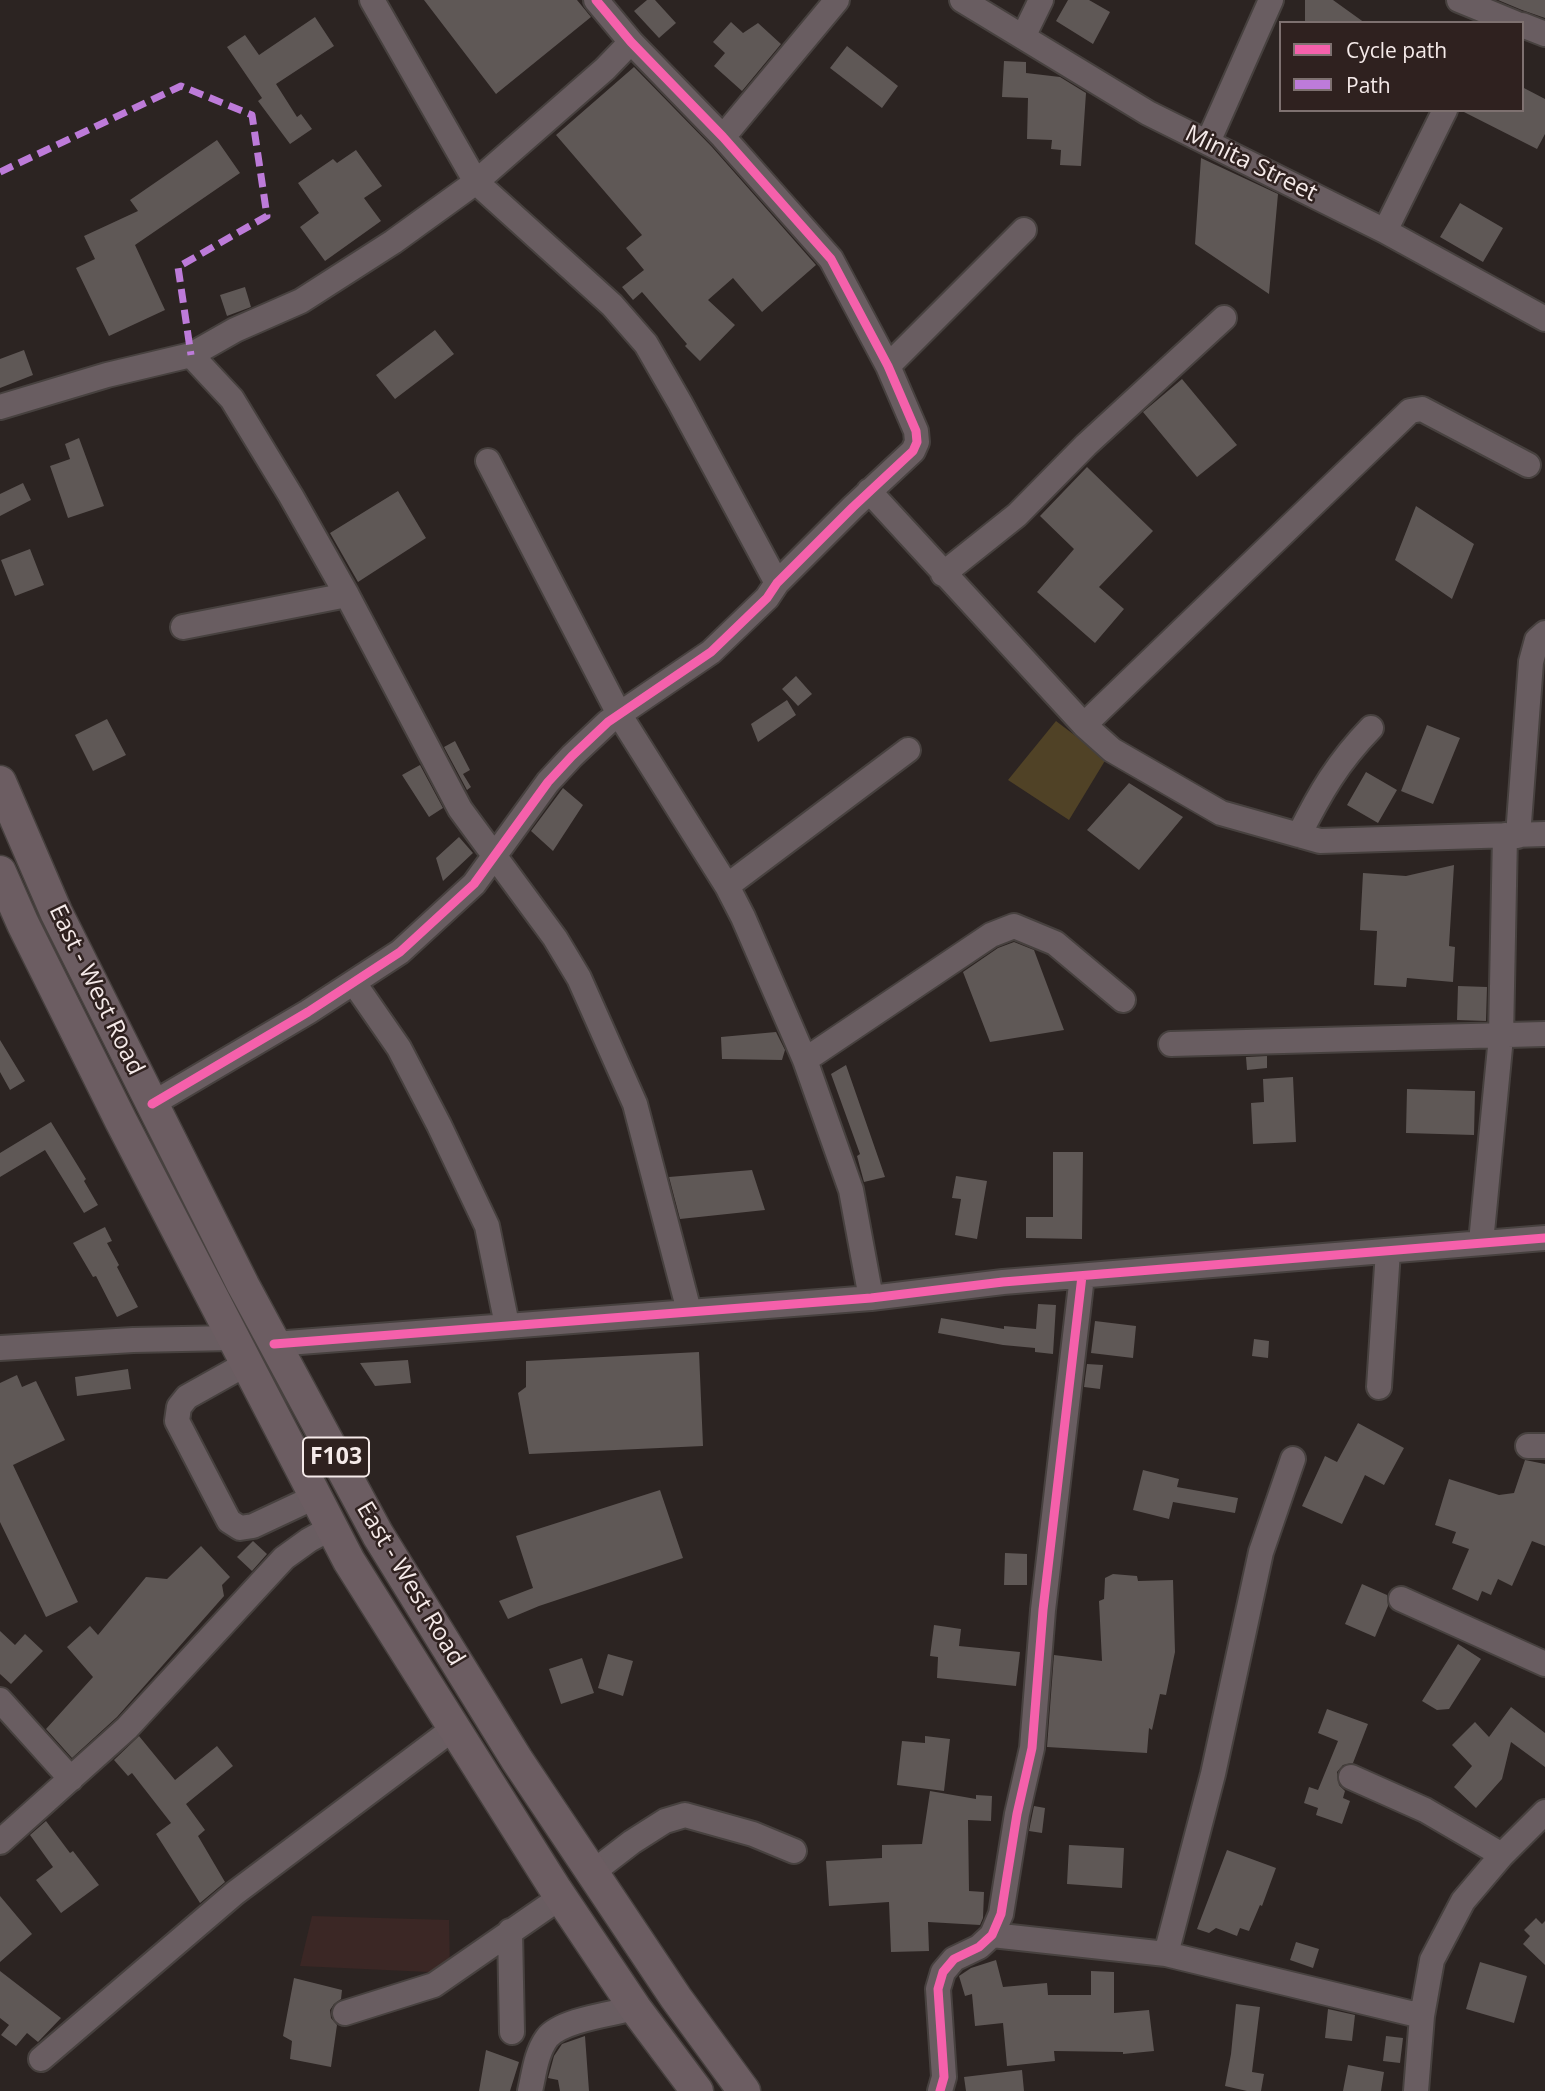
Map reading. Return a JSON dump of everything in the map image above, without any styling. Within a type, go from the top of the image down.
[{"type":"main road","name":"East - West Road","points":[[0,782],[56,912],[152,1104],[274,1344],[378,1535],[517,1760],[676,1998],[744,2091]]},
{"type":"main road","name":"East - West Road","points":[[0,872],[41,961],[349,1561],[561,1897],[635,2008],[697,2091]]},
{"type":"street","points":[[372,0],[476,182],[612,305],[646,344],[777,583]]},
{"type":"street","points":[[152,1104],[308,1013],[400,952],[474,884],[548,782],[608,722],[711,652],[767,598],[777,583],[869,491],[913,451],[917,442],[916,431],[888,366],[831,259],[596,0]]},
{"type":"street","points":[[723,137],[837,0]]},
{"type":"street","name":"Minita Street","points":[[962,0],[1147,113],[1385,231],[1545,319]]},
{"type":"street","points":[[1023,37],[1041,0]]},
{"type":"street","points":[[1208,142],[1271,0]]},
{"type":"street","points":[[1460,0],[1498,20]]},
{"type":"street","points":[[1524,27],[1545,34]]},
{"type":"street","points":[[0,407],[107,374],[191,355],[235,330],[301,301],[393,242],[476,182],[605,69],[631,41]]},
{"type":"street","points":[[1385,231],[1444,112]]},
{"type":"street","points":[[888,366],[1024,230]]},
{"type":"street","points":[[943,573],[1017,515],[1086,445],[1224,318]]},
{"type":"street","points":[[191,355],[232,399],[347,596],[460,808],[555,938],[579,978],[635,1104],[689,1311]]},
{"type":"street","points":[[1084,725],[1415,409],[1422,409],[1528,465]]},
{"type":"street","points":[[488,461],[620,713],[727,886],[805,1060],[851,1190],[871,1298]]},
{"type":"street","points":[[869,491],[1084,725],[1112,750],[1222,813],[1321,841],[1545,834]]},
{"type":"street","points":[[183,627],[347,596]]},
{"type":"street","points":[[1481,1242],[1501,1037],[1512,835],[1531,662],[1536,640],[1545,633]]},
{"type":"street","points":[[1298,835],[1326,783],[1371,728]]},
{"type":"street","points":[[727,886],[908,750]]},
{"type":"street","points":[[805,1060],[991,935],[1014,926],[1055,943],[1123,1000]]},
{"type":"street","points":[[354,983],[399,1048],[487,1226],[507,1325]]},
{"type":"street","points":[[1171,1044],[1545,1034]]},
{"type":"street","points":[[274,1344],[871,1298],[1003,1282],[1545,1238]]},
{"type":"street","points":[[1378,1387],[1388,1251]]},
{"type":"street","points":[[940,2091],[944,2077],[938,1989],[943,1972],[954,1959],[979,1947],[992,1935],[1001,1914],[1017,1814],[1032,1748],[1043,1610],[1082,1276]]},
{"type":"street","points":[[0,1348],[133,1340],[239,1351]]},
{"type":"street","points":[[239,1351],[187,1397],[179,1408],[177,1421],[229,1521],[240,1528],[253,1526],[317,1496]]},
{"type":"street","points":[[1166,1954],[1213,1774],[1261,1552],[1293,1459]]},
{"type":"street","points":[[0,1842],[127,1728],[284,1558],[333,1527]]},
{"type":"street","points":[[1401,1599],[1545,1664]]},
{"type":"street","points":[[0,1700],[71,1779]]},
{"type":"street","points":[[41,2059],[235,1893],[454,1728]]},
{"type":"street","points":[[1351,1777],[1425,1810],[1502,1855]]},
{"type":"street","points":[[1416,2091],[1422,2016],[1432,1960],[1463,1901],[1502,1855],[1545,1812]]},
{"type":"street","points":[[593,1872],[665,1821],[685,1815],[753,1834],[794,1851]]},
{"type":"street","points":[[345,2013],[434,1985],[561,1897]]},
{"type":"street","points":[[510,1931],[512,2032]]},
{"type":"street","points":[[992,1935],[1166,1954],[1422,2016]]},
{"type":"street","points":[[530,2091],[539,2055],[547,2038],[557,2030],[635,2008]]},
{"type":"shaded area","points":[[1056,721],[1106,759],[1069,820],[1008,780]]},
{"type":"shaded area","points":[[312,1916],[449,1920],[450,1973],[300,1966]]},
{"type":"building","points":[[424,0],[577,0],[591,17],[496,94]]},
{"type":"building","points":[[647,0],[655,0],[676,23],[659,38],[634,11]]},
{"type":"building","points":[[1068,0],[1089,0],[1110,12],[1093,44],[1056,21]]},
{"type":"building","points":[[1305,0],[1333,0],[1362,21],[1305,21]]},
{"type":"building","points":[[1498,0],[1545,0],[1545,18],[1522,10]]},
{"type":"building","points":[[315,17],[334,46],[276,84],[297,117],[301,114],[312,129],[290,144],[258,101],[262,98],[227,47],[245,35],[259,55]]},
{"type":"building","points":[[731,22],[743,33],[758,23],[781,44],[742,91],[714,66],[725,53],[713,42]]},
{"type":"building","points":[[847,46],[898,86],[882,108],[830,68]]},
{"type":"building","points":[[1004,61],[1026,62],[1026,73],[1060,77],[1086,93],[1081,166],[1060,165],[1061,150],[1051,149],[1052,140],[1027,139],[1028,98],[1002,97]]},
{"type":"building","points":[[634,67],[712,147],[816,265],[762,312],[733,278],[708,300],[735,325],[700,361],[642,292],[633,300],[622,287],[644,270],[626,248],[642,235],[556,135]]},
{"type":"building","points":[[1524,88],[1545,99],[1545,134],[1537,149],[1464,112],[1524,112]]},
{"type":"building","points":[[217,140],[240,173],[135,245],[165,310],[109,336],[76,268],[95,259],[84,236],[138,211],[130,200]]},
{"type":"building","points":[[356,150],[382,186],[364,198],[381,221],[325,261],[300,227],[319,213],[298,183],[333,159],[337,163]]},
{"type":"building","points":[[1201,158],[1278,194],[1269,294],[1195,244]]},
{"type":"building","points":[[1460,203],[1503,228],[1483,262],[1440,237]]},
{"type":"building","points":[[245,287],[251,307],[227,316],[220,295]]},
{"type":"building","points":[[435,330],[454,354],[395,399],[376,375]]},
{"type":"building","points":[[24,350],[33,375],[0,388],[0,359]]},
{"type":"building","points":[[1182,379],[1237,445],[1197,477],[1143,412]]},
{"type":"building","points":[[79,438],[104,506],[68,518],[50,466],[70,459],[65,444]]},
{"type":"building","points":[[1087,467],[1153,531],[1099,587],[1124,609],[1095,643],[1037,592],[1074,549],[1040,516]]},
{"type":"building","points":[[23,483],[31,500],[0,516],[0,494]]},
{"type":"building","points":[[398,491],[426,538],[358,582],[330,533]]},
{"type":"building","points":[[1416,506],[1474,544],[1452,599],[1395,560]]},
{"type":"building","points":[[30,549],[44,585],[15,596],[1,560]]},
{"type":"building","points":[[796,676],[812,694],[798,706],[782,689]]},
{"type":"building","points":[[787,700],[796,715],[758,742],[751,724]]},
{"type":"building","points":[[107,719],[126,755],[93,771],[75,735]]},
{"type":"building","points":[[1427,725],[1460,738],[1433,804],[1401,791]]},
{"type":"building","points":[[455,741],[470,770],[463,774],[471,787],[467,790],[444,747]]},
{"type":"building","points":[[420,765],[443,808],[429,817],[402,775]]},
{"type":"building","points":[[1366,772],[1397,790],[1378,823],[1347,805]]},
{"type":"building","points":[[1129,783],[1183,817],[1139,870],[1087,830]]},
{"type":"building","points":[[563,788],[583,805],[553,851],[531,831]]},
{"type":"building","points":[[459,837],[473,853],[443,881],[436,858]]},
{"type":"building","points":[[1454,865],[1449,946],[1455,947],[1453,982],[1407,978],[1406,987],[1374,985],[1377,931],[1360,930],[1363,873],[1406,876]]},
{"type":"building","points":[[1014,942],[1034,950],[1064,1030],[990,1042],[963,972],[998,948]]},
{"type":"building","points":[[1458,986],[1487,987],[1486,1021],[1457,1020]]},
{"type":"building","points":[[776,1032],[785,1050],[782,1060],[722,1059],[721,1037]]},
{"type":"building","points":[[0,1040],[25,1081],[10,1090],[0,1072]]},
{"type":"building","points":[[1267,1056],[1267,1068],[1247,1070],[1246,1057]]},
{"type":"building","points":[[846,1065],[885,1177],[864,1182],[857,1156],[860,1154],[831,1074]]},
{"type":"building","points":[[1293,1077],[1296,1142],[1253,1144],[1251,1103],[1264,1102],[1263,1079]]},
{"type":"building","points":[[1407,1089],[1475,1091],[1474,1135],[1406,1133]]},
{"type":"building","points":[[51,1122],[86,1179],[84,1181],[98,1205],[84,1213],[45,1150],[0,1177],[0,1153]]},
{"type":"building","points":[[1053,1152],[1083,1152],[1082,1239],[1026,1238],[1026,1217],[1053,1217]]},
{"type":"building","points":[[752,1170],[765,1210],[680,1219],[669,1177]]},
{"type":"building","points":[[956,1176],[987,1181],[977,1239],[955,1235],[961,1199],[952,1198]]},
{"type":"building","points":[[105,1227],[112,1241],[107,1243],[138,1307],[117,1317],[96,1276],[93,1277],[73,1243]]},
{"type":"building","points":[[1038,1304],[1056,1305],[1053,1354],[1035,1352],[1035,1348],[938,1333],[941,1318],[1004,1329],[1004,1326],[1036,1329]]},
{"type":"building","points":[[1095,1321],[1136,1326],[1133,1358],[1091,1353]]},
{"type":"building","points":[[1254,1339],[1269,1341],[1268,1358],[1252,1356]]},
{"type":"building","points":[[699,1352],[703,1446],[529,1454],[518,1393],[526,1387],[526,1361]]},
{"type":"building","points":[[408,1360],[411,1383],[375,1386],[360,1363]]},
{"type":"building","points":[[1087,1364],[1103,1365],[1100,1389],[1084,1387]]},
{"type":"building","points":[[128,1369],[131,1389],[77,1396],[75,1377]]},
{"type":"building","points":[[17,1375],[22,1387],[36,1381],[65,1440],[13,1465],[78,1602],[46,1617],[0,1522],[0,1383]]},
{"type":"building","points":[[1358,1423],[1404,1448],[1384,1485],[1365,1475],[1342,1524],[1302,1506],[1325,1456],[1337,1462]]},
{"type":"building","points":[[1525,1460],[1545,1464],[1545,1546],[1532,1541],[1512,1586],[1498,1579],[1491,1595],[1482,1591],[1478,1601],[1452,1589],[1469,1549],[1452,1543],[1456,1532],[1435,1525],[1449,1479],[1499,1495],[1514,1493]]},
{"type":"building","points":[[1143,1470],[1179,1479],[1177,1487],[1238,1498],[1235,1513],[1173,1502],[1169,1519],[1133,1510]]},
{"type":"building","points":[[660,1490],[683,1558],[508,1619],[499,1601],[533,1588],[516,1536]]},
{"type":"building","points":[[253,1541],[267,1554],[252,1571],[237,1557]]},
{"type":"building","points":[[201,1546],[230,1577],[222,1585],[224,1596],[117,1717],[72,1758],[46,1729],[93,1677],[67,1647],[90,1626],[98,1635],[146,1577],[167,1579]]},
{"type":"building","points":[[1005,1553],[1027,1554],[1027,1585],[1004,1585]]},
{"type":"building","points":[[1113,1574],[1137,1576],[1138,1581],[1173,1580],[1175,1652],[1166,1695],[1160,1694],[1152,1730],[1149,1728],[1147,1753],[1047,1747],[1054,1655],[1102,1661],[1099,1601],[1104,1599],[1105,1578]]},
{"type":"building","points":[[1362,1584],[1387,1595],[1388,1606],[1375,1637],[1345,1624]]},
{"type":"building","points":[[934,1625],[961,1629],[959,1646],[1020,1652],[1016,1686],[937,1678],[938,1657],[930,1656]]},
{"type":"building","points":[[0,1631],[15,1645],[25,1634],[43,1651],[11,1684],[0,1674]]},
{"type":"building","points":[[1458,1644],[1481,1659],[1449,1709],[1437,1710],[1422,1701]]},
{"type":"building","points":[[608,1654],[633,1661],[623,1696],[598,1688]]},
{"type":"building","points":[[582,1658],[594,1693],[561,1704],[549,1669]]},
{"type":"building","points":[[1511,1707],[1545,1733],[1545,1767],[1511,1742],[1502,1779],[1476,1808],[1454,1787],[1472,1766],[1452,1745],[1475,1722],[1489,1737]]},
{"type":"building","points":[[1327,1709],[1368,1724],[1353,1763],[1343,1765],[1337,1772],[1339,1785],[1345,1791],[1343,1798],[1350,1801],[1342,1824],[1316,1815],[1318,1808],[1304,1803],[1309,1787],[1318,1790],[1338,1741],[1318,1733]]},
{"type":"building","points":[[139,1736],[175,1780],[217,1746],[233,1766],[186,1804],[205,1830],[198,1836],[225,1882],[200,1903],[156,1834],[171,1823],[132,1773],[128,1776],[114,1760]]},
{"type":"building","points":[[925,1736],[950,1739],[944,1791],[897,1785],[902,1741],[925,1743]]},
{"type":"building","points":[[930,1791],[976,1799],[976,1795],[992,1796],[991,1821],[968,1820],[969,1891],[984,1892],[983,1918],[980,1925],[928,1922],[929,1951],[891,1952],[889,1902],[829,1906],[826,1861],[882,1858],[882,1845],[922,1844]]},
{"type":"building","points":[[1034,1806],[1045,1808],[1042,1833],[1029,1831]]},
{"type":"building","points":[[46,1821],[99,1885],[61,1913],[36,1880],[53,1867],[30,1835]]},
{"type":"building","points":[[1069,1845],[1124,1848],[1122,1888],[1067,1884]]},
{"type":"building","points":[[1227,1850],[1276,1868],[1262,1906],[1260,1905],[1249,1931],[1240,1928],[1237,1936],[1216,1928],[1209,1933],[1197,1929]]},
{"type":"building","points":[[0,1896],[32,1934],[0,1962]]},
{"type":"building","points":[[1536,1918],[1542,1924],[1545,1921],[1545,1965],[1523,1944],[1530,1936],[1524,1930]]},
{"type":"building","points":[[1296,1942],[1319,1949],[1313,1968],[1290,1960]]},
{"type":"building","points":[[996,1960],[1003,1987],[1047,1983],[1048,1995],[1091,1995],[1091,1971],[1114,1972],[1114,2013],[1149,2010],[1154,2051],[1123,2054],[1054,2051],[1055,2061],[1007,2066],[1003,2023],[975,2026],[972,1994],[965,1996],[959,1976],[971,1968]]},
{"type":"building","points":[[1480,1962],[1527,1976],[1514,2023],[1466,2009]]},
{"type":"building","points":[[0,1971],[61,2018],[38,2042],[27,2033],[16,2046],[1,2035],[9,2025],[0,2018]]},
{"type":"building","points":[[294,1978],[342,1990],[341,1999],[330,2010],[331,2018],[337,2025],[331,2067],[290,2059],[292,2041],[283,2036]]},
{"type":"building","points":[[1236,2004],[1260,2007],[1252,2072],[1264,2074],[1261,2091],[1225,2086]]},
{"type":"building","points":[[1328,2009],[1355,2015],[1352,2041],[1325,2038]]},
{"type":"building","points":[[585,2036],[589,2091],[560,2091],[558,2080],[548,2078],[554,2056],[562,2044]]},
{"type":"building","points":[[1386,2036],[1403,2038],[1400,2063],[1383,2061]]},
{"type":"building","points":[[486,2050],[519,2062],[510,2091],[479,2091]]},
{"type":"building","points":[[1348,2065],[1384,2072],[1381,2091],[1343,2091]]},
{"type":"building","points":[[1022,2070],[1024,2091],[966,2091],[964,2077]]},
{"type":"marked path","points":[[0,172],[181,86],[252,115],[267,216],[178,267],[191,355]]},
{"type":"cycle path","points":[[152,1104],[308,1012],[400,952],[474,884],[548,782],[572,756],[608,722],[711,652],[767,598],[777,583],[853,507],[913,451],[917,442],[916,431],[888,366],[831,259],[723,137],[631,42],[596,0]]},
{"type":"cycle path","points":[[274,1344],[871,1298],[1003,1282],[1545,1238]]},
{"type":"cycle path","points":[[940,2091],[944,2077],[938,1989],[943,1972],[954,1959],[979,1947],[992,1935],[1001,1914],[1017,1814],[1032,1748],[1043,1610],[1082,1276]]}]
